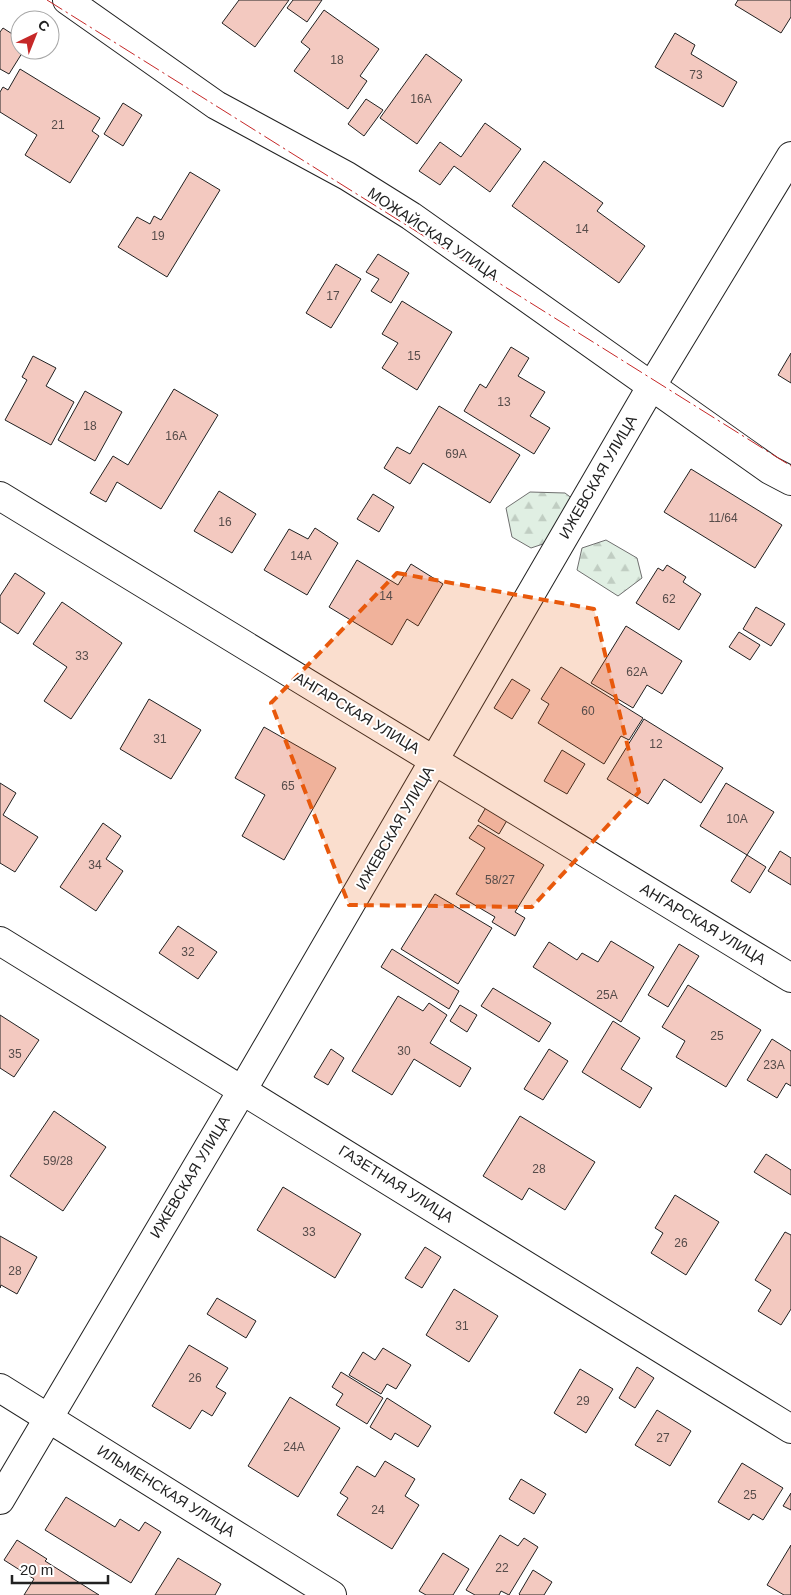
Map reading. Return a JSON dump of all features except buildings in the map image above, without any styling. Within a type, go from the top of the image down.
[{"type":"street","name":"МОЖАЙСКАЯ УЛИЦА","points":[[67,0],[216,105],[347,176],[411,216],[770,470],[791,481]]},
{"type":"street","name":"ИЖЕВСКАЯ УЛИЦА","points":[[0,1500],[243,1090],[651,386],[791,156]]},
{"type":"street","name":"АНГАРСКАЯ УЛИЦА","points":[[0,496],[791,978]]},
{"type":"street","name":"ГАЗЕТНАЯ УЛИЦА","points":[[0,941],[791,1430]]},
{"type":"street","name":"ИЛЬМЕНСКАЯ УЛИЦА","points":[[0,1388],[332,1595]]},
{"type":"highlighted area","points":[[397,573],[594,609],[639,792],[532,907],[349,905],[271,703]]},
{"type":"green space","points":[[530,492],[565,493],[586,509],[576,533],[531,548],[512,537],[506,508]]},
{"type":"green space","points":[[606,540],[637,558],[642,578],[618,596],[577,570],[582,548]]},
{"type":"power","points":[[47,0],[791,466]]}]
